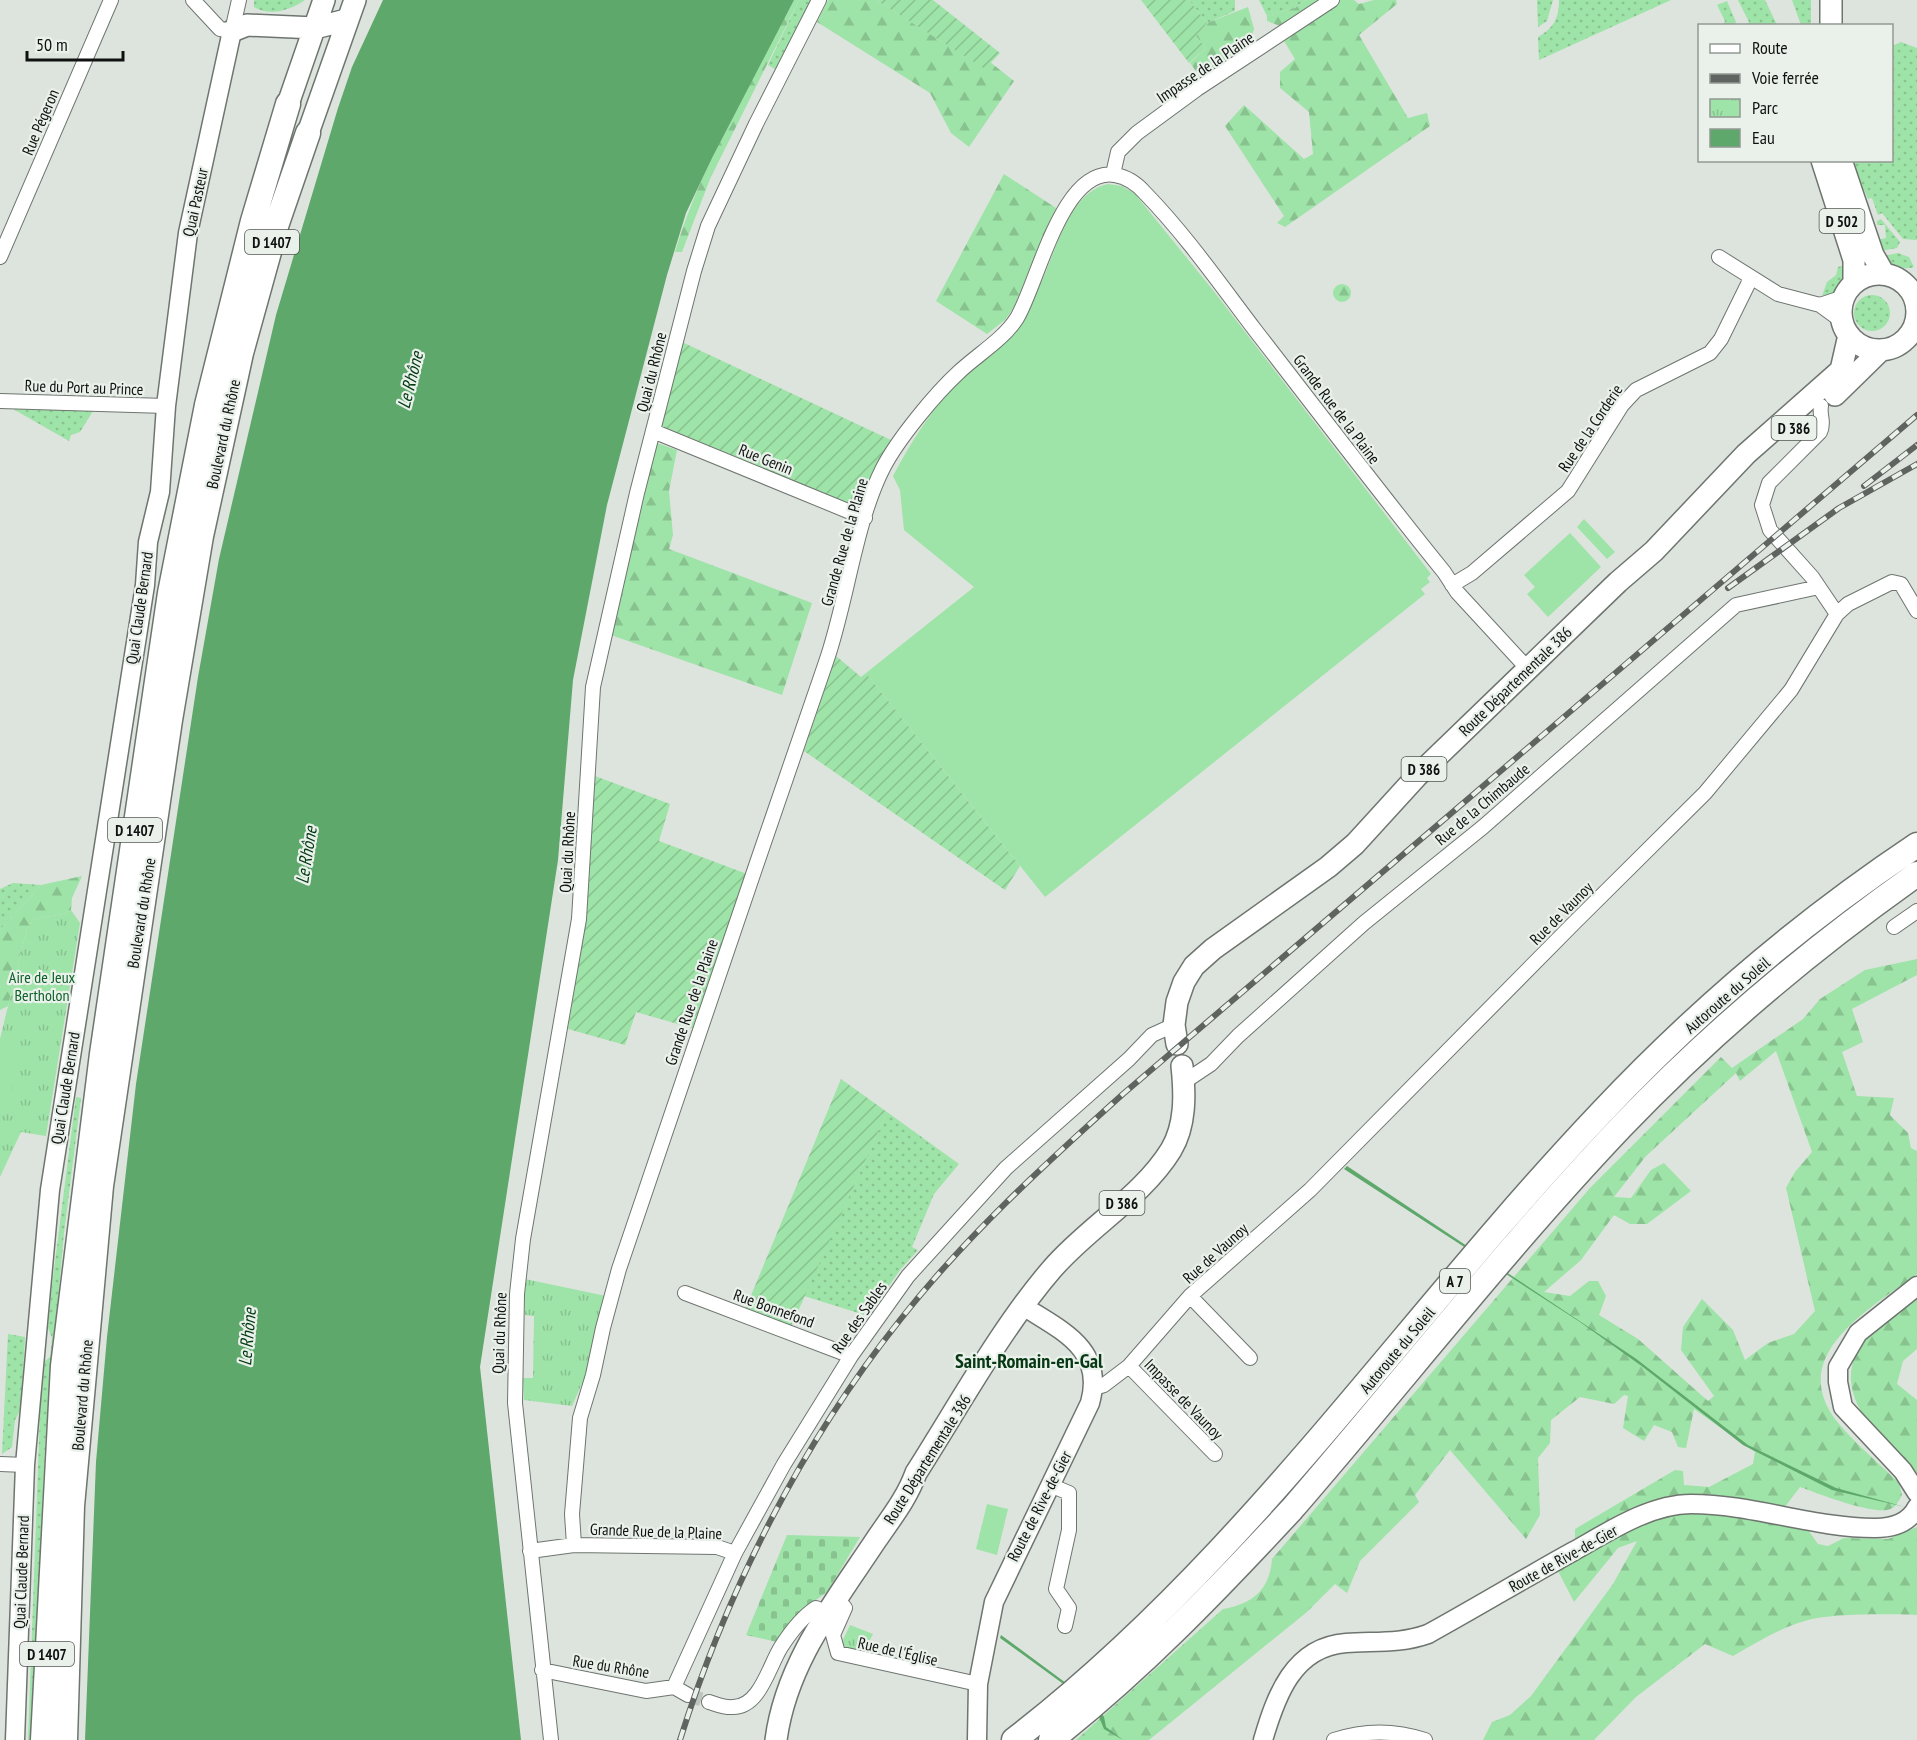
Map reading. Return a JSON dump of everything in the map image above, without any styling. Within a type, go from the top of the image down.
[{"type":"highway","name":"Boulevard du Rhône","points":[[43,1740],[63,1366],[102,1054],[170,593],[207,405],[254,221],[288,104]]},
{"type":"highway","name":"Boulevard du Rhône","points":[[65,1740],[72,1506],[101,1186],[166,743],[201,536],[240,353],[277,223],[308,133]]},
{"type":"highway","name":"Autoroute du Soleil","points":[[1014,1740],[1120,1650],[1225,1548],[1601,1113],[1750,973],[1855,889],[1917,845]]},
{"type":"highway","name":"Autoroute du Soleil","points":[[1050,1740],[1135,1668],[1247,1557],[1349,1443],[1561,1194],[1629,1119],[1766,991],[1819,946],[1917,874]]},
{"type":"main road","points":[[285,25],[303,14],[311,0]]},
{"type":"main road","name":"Boulevard du Rhône","points":[[288,104],[324,0]]},
{"type":"main road","name":"Boulevard du Rhône","points":[[308,133],[346,20],[355,0]]},
{"type":"main road","points":[[1816,0],[1816,24]]},
{"type":"main road","points":[[1831,0],[1831,24]]},
{"type":"main road","points":[[232,31],[247,25],[315,28],[346,20]]},
{"type":"main road","points":[[285,25],[306,52]]},
{"type":"main road","name":"Quai Pasteur","points":[[166,406],[188,233],[232,31]]},
{"type":"main road","name":"D 502","points":[[1823,162],[1854,260],[1849,290]]},
{"type":"main road","name":"D 502","points":[[1842,162],[1873,255],[1884,274]]},
{"type":"main road","points":[[1884,274],[1911,281],[1917,306],[1914,325],[1904,340],[1881,350],[1858,344],[1845,328],[1841,308],[1849,290],[1863,277],[1884,274]]},
{"type":"main road","name":"D 386","points":[[1821,406],[1841,370],[1845,328]]},
{"type":"main road","name":"Route Départementale 386","points":[[1703,501],[1821,406],[1881,350]]},
{"type":"main road","name":"Route Départementale 386","points":[[1176,1034],[1180,992],[1194,966],[1213,949],[1344,854],[1405,788],[1618,582],[1654,551],[1746,454],[1841,370]]},
{"type":"main road","name":"Quai Claude Bernard","points":[[15,1740],[25,1466],[50,1190],[145,585],[148,542],[158,507],[166,406]]},
{"type":"main road","name":"Route Départementale 386","points":[[776,1740],[791,1688],[810,1638],[904,1498],[916,1473],[1023,1306],[1062,1259],[1143,1183],[1165,1159],[1180,1125],[1183,1074]]},
{"type":"main road","points":[[1917,1286],[1857,1333],[1838,1367],[1844,1407],[1903,1471],[1917,1493]]},
{"type":"main road","points":[[1023,1306],[1085,1351],[1094,1370],[1094,1388]]},
{"type":"main road","name":"Route de Rive-de-Gier","points":[[977,1734],[978,1684],[994,1602],[1090,1403],[1094,1388]]},
{"type":"main road","name":"Route de Rive-de-Gier","points":[[1263,1740],[1278,1695],[1287,1678],[1297,1664],[1315,1652],[1344,1643],[1400,1642],[1428,1634],[1600,1537],[1668,1507],[1687,1504],[1722,1504],[1831,1524],[1876,1528],[1902,1523],[1917,1507]]},
{"type":"street","name":"Rue Pégeron","points":[[0,257],[111,0]]},
{"type":"street","points":[[193,0],[220,29],[232,31]]},
{"type":"street","name":"Quai Pasteur","points":[[232,31],[239,0]]},
{"type":"street","name":"Quai du Rhône","points":[[550,1740],[515,1403],[519,1271],[579,919],[593,687],[653,431],[708,226],[751,134],[819,0]]},
{"type":"street","name":"Impasse de la Plaine","points":[[1113,174],[1118,152],[1137,133],[1197,89],[1332,0]]},
{"type":"street","name":"Grande Rue de la Plaine","points":[[574,1545],[572,1514],[580,1418],[619,1269],[836,632],[866,518],[884,465],[903,437],[956,374],[1001,336],[1018,317],[1061,219],[1077,191],[1090,180],[1113,174],[1128,179],[1144,191],[1197,255],[1452,585],[1528,669]]},
{"type":"street","points":[[1719,257],[1778,294],[1820,305],[1845,328]]},
{"type":"street","name":"Rue de la Corderie","points":[[1452,585],[1472,573],[1568,490],[1622,405],[1636,390],[1710,353],[1721,339],[1752,278]]},
{"type":"street","points":[[1820,305],[1849,290]]},
{"type":"street","name":"Rue du Port au Prince","points":[[0,401],[166,406]]},
{"type":"street","points":[[1821,406],[1820,413],[1823,422],[1820,432],[1769,483],[1762,505],[1770,530],[1818,587],[1837,614],[1848,604],[1892,582],[1901,584],[1917,611]]},
{"type":"street","name":"Rue Genin","points":[[653,431],[866,518]]},
{"type":"street","name":"Rue de la Chimbaude","points":[[1183,1074],[1211,1064],[1238,1036],[1364,923],[1483,827],[1736,605],[1818,587]]},
{"type":"street","name":"Rue de Vaunoy","points":[[1094,1388],[1104,1385],[1129,1366],[1190,1296],[1310,1190],[1566,930],[1706,793],[1791,690],[1837,614]]},
{"type":"street","points":[[1894,927],[1917,911]]},
{"type":"street","name":"Rue des Sables","points":[[674,1688],[735,1553],[784,1464],[851,1356],[908,1276],[1006,1168],[1129,1059],[1152,1035],[1176,1034]]},
{"type":"street","name":"Rue Bonnefond","points":[[685,1293],[851,1356]]},
{"type":"street","points":[[1190,1296],[1250,1358]]},
{"type":"street","name":"Impasse de Vaunoy","points":[[1129,1366],[1215,1454]]},
{"type":"street","points":[[0,1464],[25,1466]]},
{"type":"street","points":[[1050,1485],[1069,1493],[1069,1530],[1056,1589],[1070,1608],[1065,1626]]},
{"type":"street","name":"Grande Rue de la Plaine","points":[[530,1551],[574,1545],[717,1547],[735,1553]]},
{"type":"street","points":[[709,1702],[733,1707],[745,1703],[756,1694],[782,1647],[807,1614],[816,1608],[831,1605]]},
{"type":"street","name":"Rue de l'Église","points":[[831,1605],[845,1608],[833,1635],[838,1653],[978,1684]]},
{"type":"street","name":"Rue du Rhône","points":[[542,1670],[646,1691],[674,1688]]},
{"type":"street","points":[[674,1688],[688,1695]]},
{"type":"street","points":[[1334,1740],[1374,1731],[1410,1735],[1425,1740]]},
{"type":"green space","points":[[254,0],[305,0],[293,7],[267,12],[254,7]]},
{"type":"green space","points":[[794,0],[799,0],[710,179],[682,252],[675,252],[713,155]]},
{"type":"green space","points":[[799,0],[813,0],[778,71],[768,65]]},
{"type":"green space","points":[[828,0],[876,0],[984,68],[990,62],[1014,81],[969,147],[951,133],[930,93],[817,22]]},
{"type":"green space","points":[[876,0],[933,0],[1000,53],[985,69]]},
{"type":"green space","points":[[1141,0],[1189,0],[1207,23],[1196,36],[1206,48],[1189,63]]},
{"type":"green space","points":[[1189,0],[1235,0],[1235,11],[1207,23]]},
{"type":"green space","points":[[1259,0],[1306,0],[1295,8],[1267,16]]},
{"type":"green space","points":[[1306,0],[1325,0],[1283,27],[1267,21],[1267,16],[1295,8]]},
{"type":"green space","points":[[1340,0],[1354,0],[1359,4],[1374,0],[1396,0],[1397,4],[1359,35],[1408,118],[1427,113],[1430,126],[1285,227],[1277,223],[1284,216],[1225,126],[1244,105],[1304,159],[1313,154],[1309,112],[1280,88],[1280,72],[1295,59],[1284,41]]},
{"type":"green space","points":[[1537,0],[1553,0],[1547,21],[1538,27]]},
{"type":"green space","points":[[1559,0],[1671,0],[1539,60],[1538,37],[1554,22]]},
{"type":"green space","points":[[1738,0],[1765,0],[1777,24],[1748,24],[1749,22]]},
{"type":"green space","points":[[1792,0],[1811,0],[1811,24],[1801,24]]},
{"type":"green space","points":[[1727,1],[1736,22],[1735,24],[1724,24],[1725,21],[1717,5]]},
{"type":"green space","points":[[1248,7],[1254,29],[1251,39],[1201,78],[1190,63],[1206,48],[1196,36],[1207,23]]},
{"type":"green space","points":[[1901,42],[1917,48],[1917,240],[1903,239],[1882,213],[1878,215],[1872,198],[1868,199],[1849,162],[1893,162],[1893,46]]},
{"type":"green space","points":[[1004,174],[1056,208],[1014,307],[1006,319],[987,334],[936,301]]},
{"type":"green space","points":[[1108,184],[1122,186],[1135,194],[1212,289],[1431,574],[1427,578],[1430,582],[1421,589],[1425,594],[1045,897],[866,673],[974,587],[904,530],[900,490],[893,476],[931,413],[949,390],[1033,298],[1070,215],[1093,190]]},
{"type":"green space","points":[[1881,219],[1900,242],[1897,248],[1880,251],[1877,240],[1886,238],[1885,225],[1877,225],[1877,221]]},
{"type":"green space","points":[[1898,253],[1909,257],[1914,267],[1897,266],[1884,256]]},
{"type":"green space","points":[[1849,264],[1842,285],[1834,292],[1822,296],[1827,282],[1836,275],[1838,267]]},
{"type":"green space","points":[[1342,284],[1348,287],[1351,293],[1348,299],[1342,302],[1336,299],[1333,293],[1336,287]]},
{"type":"green space","points":[[1872,295],[1885,300],[1890,313],[1885,326],[1872,331],[1859,326],[1854,313],[1859,300]]},
{"type":"green space","points":[[682,342],[891,440],[873,472],[864,500],[856,506],[660,426]]},
{"type":"green space","points":[[13,409],[93,411],[80,432],[71,435],[69,441]]},
{"type":"green space","points":[[657,443],[677,450],[669,491],[673,535],[669,549],[812,603],[782,695],[611,635]]},
{"type":"green space","points":[[1584,519],[1615,552],[1607,559],[1577,527]]},
{"type":"green space","points":[[1570,533],[1601,567],[1548,617],[1527,594],[1535,587],[1524,575]]},
{"type":"green space","points":[[836,656],[861,677],[866,673],[1020,866],[1005,890],[804,751]]},
{"type":"green space","points":[[595,776],[670,804],[659,841],[747,874],[695,1029],[636,1012],[625,1045],[568,1029],[584,930]]},
{"type":"green space","points":[[82,876],[72,898],[71,910],[63,914],[34,919],[27,928],[8,1006],[0,1010],[0,930],[41,885]]},
{"type":"green space","points":[[13,883],[41,885],[0,930],[0,889]]},
{"type":"green space","name":"Aire de Jeux Bertholon","points":[[71,910],[80,923],[46,1136],[21,1132],[0,1177],[0,1039],[27,928],[34,919],[63,914]]},
{"type":"green space","points":[[1917,959],[1917,975],[1852,1009],[1863,1042],[1842,1052],[1857,1096],[1894,1098],[1890,1115],[1908,1133],[1911,1148],[1917,1151],[1917,1274],[1880,1300],[1843,1332],[1830,1350],[1822,1370],[1822,1391],[1837,1421],[1899,1483],[1902,1495],[1894,1506],[1887,1510],[1868,1509],[1800,1487],[1784,1508],[1709,1494],[1666,1499],[1575,1539],[1575,1529],[1675,1470],[1683,1471],[1684,1485],[1709,1487],[1753,1464],[1755,1452],[1694,1409],[1686,1448],[1678,1447],[1672,1432],[1654,1425],[1644,1441],[1623,1428],[1628,1396],[1624,1395],[1614,1404],[1580,1397],[1551,1420],[1550,1443],[1538,1458],[1540,1515],[1526,1539],[1450,1450],[1415,1495],[1419,1502],[1360,1561],[1347,1593],[1335,1584],[1307,1612],[1149,1740],[1076,1740],[1223,1609],[1234,1607],[1251,1599],[1264,1587],[1271,1570],[1272,1559],[1590,1188],[1721,1057],[1732,1068],[1803,1019],[1820,999],[1865,970]],"holes":[[[1776,1051],[1812,1152],[1795,1172],[1786,1188],[1815,1311],[1794,1334],[1768,1343],[1745,1360],[1733,1330],[1702,1299],[1683,1327],[1681,1350],[1714,1396],[1708,1401],[1638,1339],[1599,1315],[1606,1296],[1598,1281],[1589,1281],[1570,1296],[1544,1292],[1581,1260],[1614,1215],[1630,1224],[1647,1224],[1691,1191],[1664,1163],[1651,1170],[1631,1198],[1614,1197],[1646,1156],[1736,1073],[1740,1081]]]},
{"type":"green space","points":[[0,1051],[19,1055],[9,1102],[0,1100]]},
{"type":"green space","points":[[841,1079],[887,1112],[791,1327],[745,1310]]},
{"type":"green space","points":[[76,1097],[81,1098],[64,1233],[45,1445],[32,1740],[28,1740],[40,1412],[45,1361],[50,1357],[52,1338],[48,1328],[52,1285]]},
{"type":"green space","points":[[887,1112],[959,1164],[934,1194],[912,1247],[918,1250],[900,1270],[868,1316],[804,1296]]},
{"type":"green space","points":[[525,1279],[606,1296],[588,1370],[572,1406],[524,1400],[523,1378],[533,1378],[534,1316],[525,1315]]},
{"type":"green space","points":[[1917,1295],[1917,1349],[1903,1361],[1897,1384],[1917,1400],[1917,1478],[1888,1447],[1862,1413],[1854,1395],[1851,1377],[1855,1357],[1867,1337],[1884,1320]]},
{"type":"green space","points":[[8,1334],[25,1337],[21,1409],[15,1420],[12,1447],[2,1454]]},
{"type":"green space","points":[[987,1504],[1008,1509],[997,1555],[976,1549]]},
{"type":"green space","points":[[1704,1510],[1754,1516],[1808,1530],[1818,1544],[1828,1546],[1844,1538],[1888,1539],[1917,1527],[1917,1615],[1816,1618],[1777,1632],[1733,1656],[1705,1644],[1636,1697],[1594,1740],[1483,1740],[1492,1722],[1510,1715],[1531,1696],[1613,1584],[1637,1541],[1618,1548],[1574,1602],[1558,1571],[1627,1531],[1663,1518]]},
{"type":"green space","points":[[787,1535],[860,1537],[827,1592],[805,1608],[777,1642],[746,1635]]},
{"type":"green space","points":[[850,1625],[873,1634],[864,1651],[846,1648],[842,1642]]},
{"type":"water","name":"Le Rhône","points":[[383,0],[794,0],[686,213],[667,275],[607,505],[573,680],[558,860],[480,1367],[521,1740],[85,1740],[96,1462],[107,1337],[136,1084],[198,677],[219,559],[276,315],[338,108],[352,67]]},
{"type":"water","points":[[1347,1166],[1635,1358],[1748,1445],[1836,1488],[1905,1507],[1832,1490],[1743,1445],[1643,1367],[1580,1322],[1344,1169]]},
{"type":"water","points":[[1001,1635],[1097,1706],[1104,1717],[1106,1727],[1123,1740],[1104,1729],[1095,1707],[1000,1638]]},
{"type":"tunnel","points":[[688,1695],[709,1702]]},
{"type":"railway","points":[[680,1740],[720,1628],[744,1574],[800,1467],[864,1367],[925,1289],[979,1230],[1123,1094],[1917,415]]},
{"type":"railway","points":[[1864,486],[1917,445]]},
{"type":"railway","points":[[1728,588],[1839,508],[1917,464]]},
{"type":"district","name":"Saint-Romain-en-Gal","points":[[1029,1361]]}]
